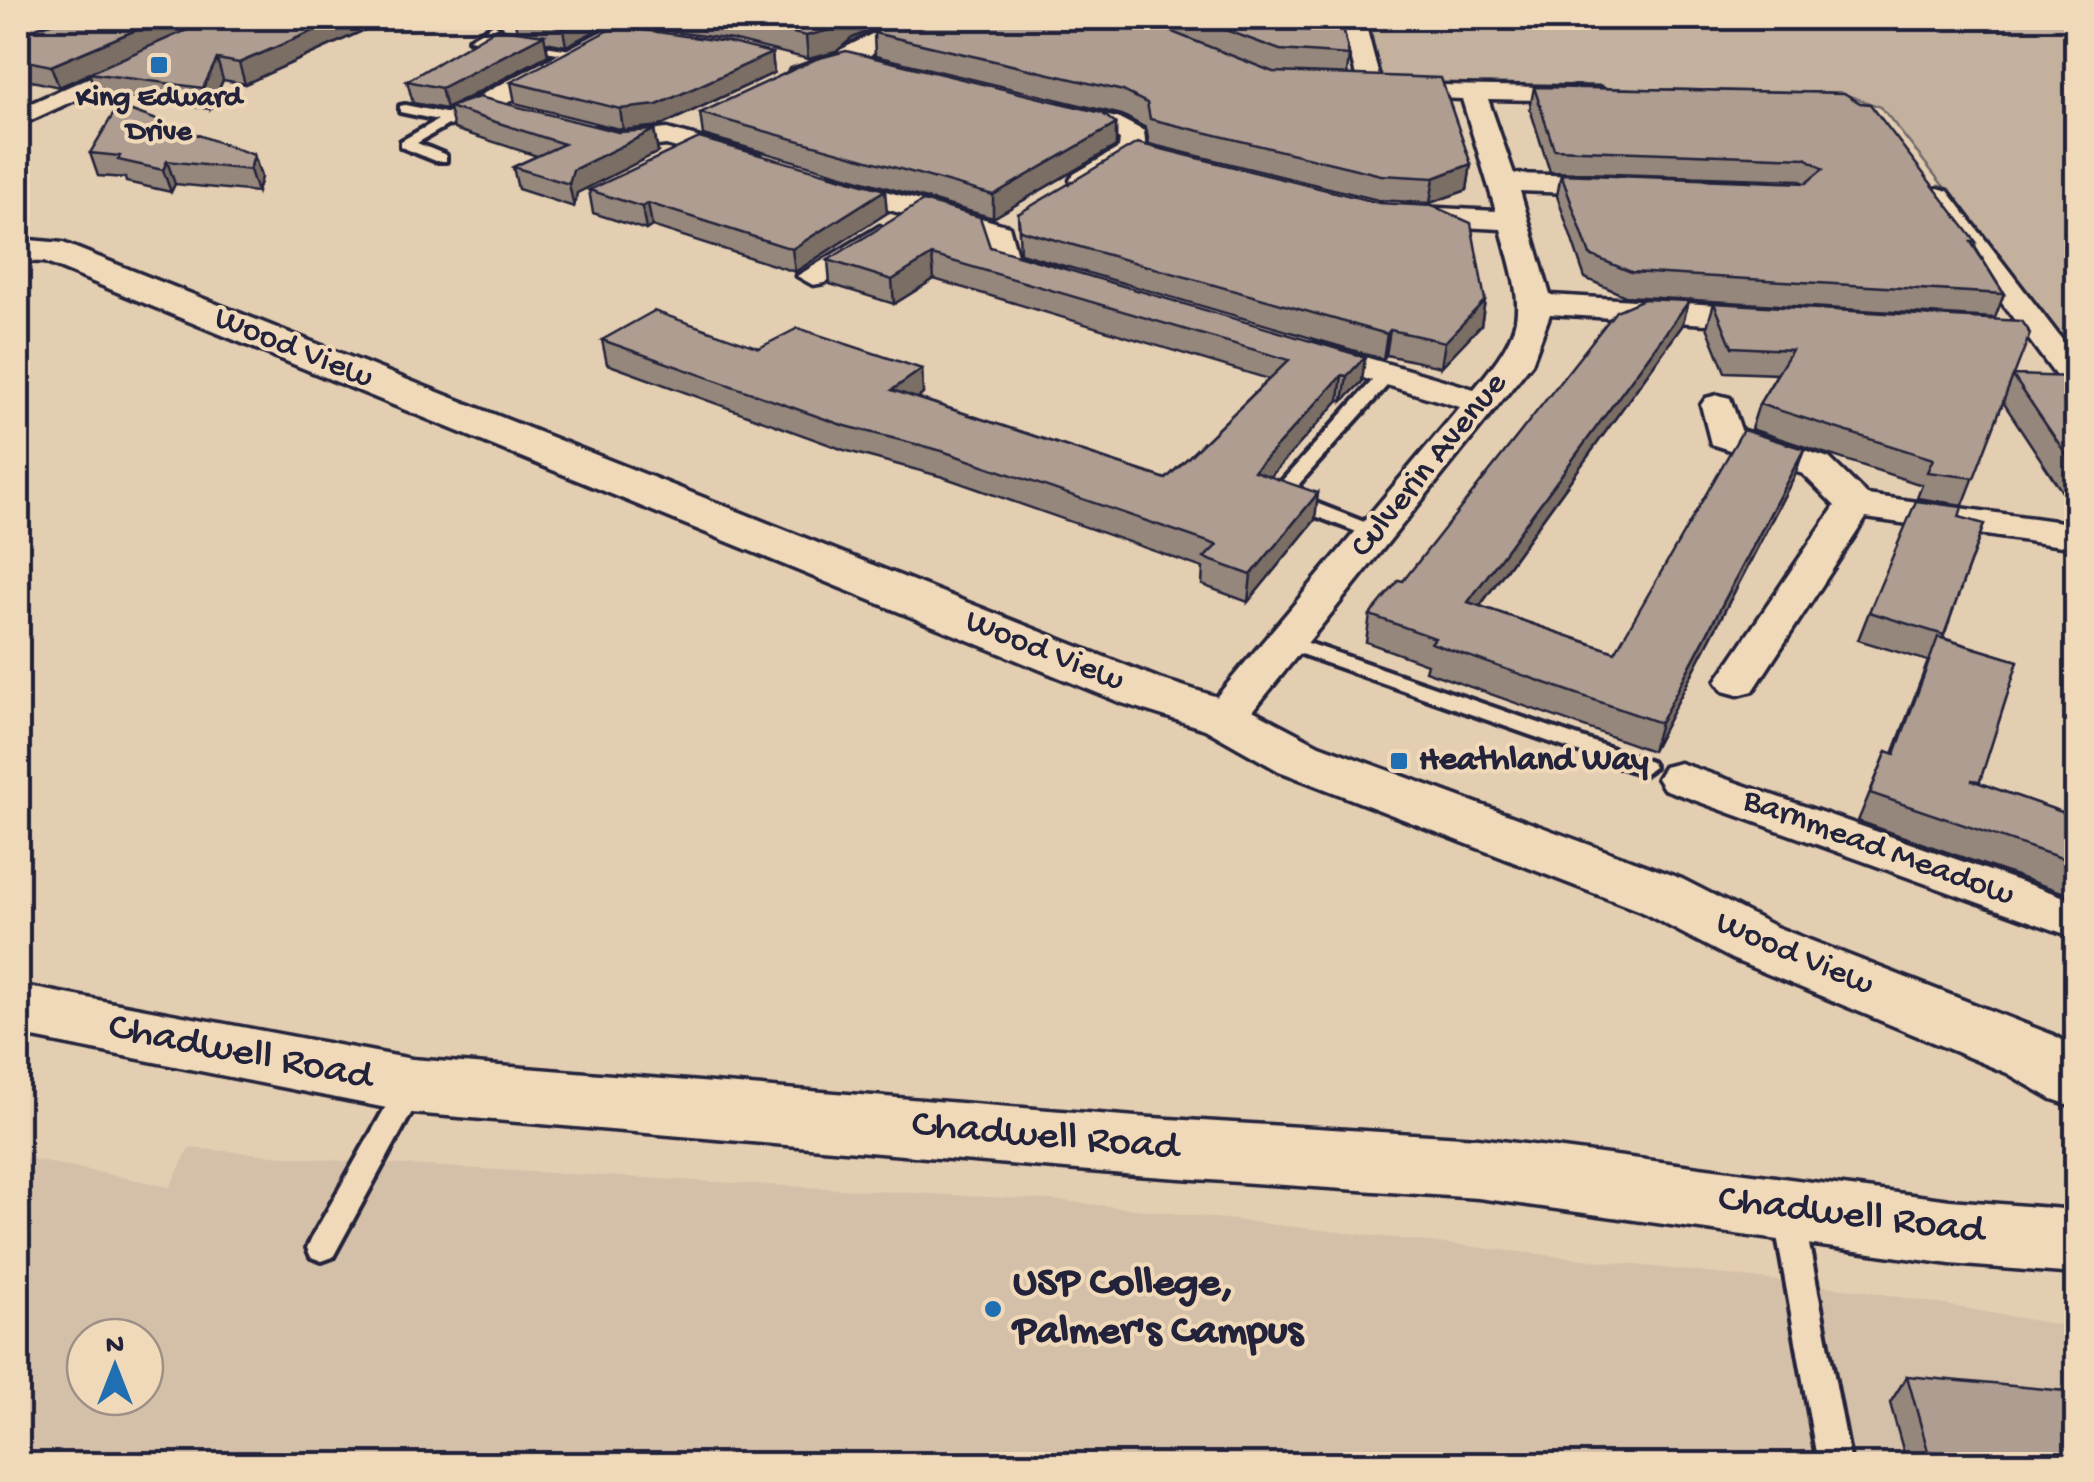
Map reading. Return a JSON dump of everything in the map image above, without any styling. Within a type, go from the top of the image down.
[{"type":"main road","name":"Wood View","points":[[28,242],[1141,692],[1224,717],[1299,758],[1662,895],[1754,942],[2030,1054],[2076,1080]]},
{"type":"main road","name":"Chadwell Road","points":[[18,1010],[412,1086],[1136,1146],[1478,1168],[1787,1210],[2076,1242]]},
{"type":"street","points":[[18,118],[242,18]]},
{"type":"street","points":[[450,118],[484,107],[577,52],[620,35],[642,18]]},
{"type":"street","points":[[772,74],[808,71],[846,60],[862,46],[924,18]]},
{"type":"street","points":[[1352,18],[1360,89],[1620,94]]},
{"type":"street","points":[[620,35],[657,40]]},
{"type":"street","points":[[846,60],[884,69]]},
{"type":"street","points":[[1472,92],[1536,304],[1808,320]]},
{"type":"street","points":[[1036,106],[1112,125],[1134,137],[1132,152]]},
{"type":"street","points":[[484,107],[518,116]]},
{"type":"street","points":[[570,129],[622,142],[704,132],[782,170],[920,210],[1006,227],[1002,261],[1076,282]]},
{"type":"street","points":[[652,170],[704,132]]},
{"type":"street","points":[[1065,192],[1132,152],[1169,161]]},
{"type":"street","points":[[1922,176],[2076,380]]},
{"type":"street","points":[[1502,182],[1640,187]]},
{"type":"street","points":[[813,276],[920,210]]},
{"type":"street","points":[[1377,214],[1513,220]]},
{"type":"street","name":"Culverin Avenue","points":[[1224,717],[1520,356],[1536,304]]},
{"type":"street","points":[[2002,332],[2042,334]]},
{"type":"street","points":[[1278,342],[1481,402]]},
{"type":"street","points":[[1718,404],[1724,436],[1816,466],[1855,505],[2076,536]]},
{"type":"street","points":[[1738,681],[1855,505]]},
{"type":"street","name":"Barnmead Meadow","points":[[1662,772],[2076,920]]},
{"type":"lane","points":[[494,28],[476,39],[577,52]]},
{"type":"lane","points":[[405,109],[450,118]]},
{"type":"lane","points":[[441,158],[406,144],[450,118]]},
{"type":"lane","points":[[1374,533],[1294,500],[1288,483],[1388,374]]},
{"type":"lane","points":[[1288,642],[1662,772]]},
{"type":"lane","points":[[322,1248],[412,1086]]},
{"type":"lane","points":[[1787,1210],[1835,1464]]},
{"type":"shaded area","points":[[1809,18],[2076,18],[2076,354],[1881,107],[1844,94],[1399,84],[1380,77],[1369,20],[1813,26]]},
{"type":"shaded area","name":"USP College, Palmer's Campus","points":[[189,1148],[368,1163],[1063,1201],[1860,1290],[2076,1328],[2076,1464],[18,1464],[18,1156],[170,1187]]},
{"type":"building","points":[[66,18],[164,18],[51,66],[18,59],[18,34]]},
{"type":"building","points":[[214,18],[343,18],[239,63],[217,59],[203,88],[89,73]]},
{"type":"building","points":[[527,18],[573,18],[562,23]]},
{"type":"building","points":[[728,18],[847,18],[834,29],[806,36]]},
{"type":"building","points":[[902,18],[1137,18],[1273,72],[1441,78],[1471,164],[1434,178],[1381,175],[1150,119],[1147,103],[1123,91],[874,33]]},
{"type":"building","points":[[1193,18],[1341,18],[1349,55],[1280,50]]},
{"type":"building","points":[[616,26],[727,42],[772,53],[657,105],[620,109],[511,82]]},
{"type":"building","points":[[497,28],[544,35],[441,88],[407,81]]},
{"type":"building","points":[[846,51],[1102,113],[1116,124],[993,195],[700,113],[816,59]]},
{"type":"building","points":[[1534,87],[1844,93],[1870,104],[1976,242],[1971,242],[2004,294],[1631,272],[1590,255],[1561,174],[1806,183],[1823,169],[1806,158],[1554,149]]},
{"type":"building","points":[[479,97],[618,132],[654,130],[573,170],[569,184],[513,167],[564,144],[449,107]]},
{"type":"building","points":[[118,106],[254,155],[250,170],[167,161],[163,170],[118,160],[120,156],[90,153]]},
{"type":"building","points":[[699,138],[885,190],[792,249],[648,203],[642,207],[589,190]]},
{"type":"building","points":[[1137,143],[1379,203],[1433,206],[1471,223],[1485,300],[1445,342],[1390,330],[1387,334],[1020,230],[1018,214]]},
{"type":"building","points":[[923,201],[980,217],[990,247],[1365,357],[1347,376],[1342,375],[1254,471],[1318,493],[1251,575],[1204,558],[1217,545],[942,451],[842,425],[602,340],[654,311],[759,348],[798,328],[922,369],[892,390],[1166,479],[1289,360],[932,255],[892,280],[828,260]]},
{"type":"building","points":[[1644,299],[1689,301],[1468,602],[1615,652],[1743,430],[1804,449],[1660,723],[1431,643],[1435,638],[1370,615],[1399,580],[1403,581],[1616,311]]},
{"type":"building","points":[[1714,303],[2021,321],[2030,334],[2014,375],[2076,379],[2076,469],[2013,376],[1974,478],[1927,472],[1933,459],[1759,404],[1792,350],[1732,347]]},
{"type":"building","points":[[1916,501],[1962,507],[1959,517],[1984,524],[1944,635],[1869,612]]},
{"type":"building","points":[[1938,637],[2018,661],[1980,781],[1971,780],[2076,817],[2076,863],[1870,793],[1887,751],[1895,754]]},
{"type":"building","points":[[1907,1376],[2076,1392],[2076,1464],[2017,1464],[1928,1451]]},
{"type":"place","name":"King Edward Drive","points":[[159,65]]},
{"type":"place","name":"Heathland Way","points":[[1399,761]]},
{"type":"place","name":"USP College, Palmer's Campus","points":[[993,1309]]}]
